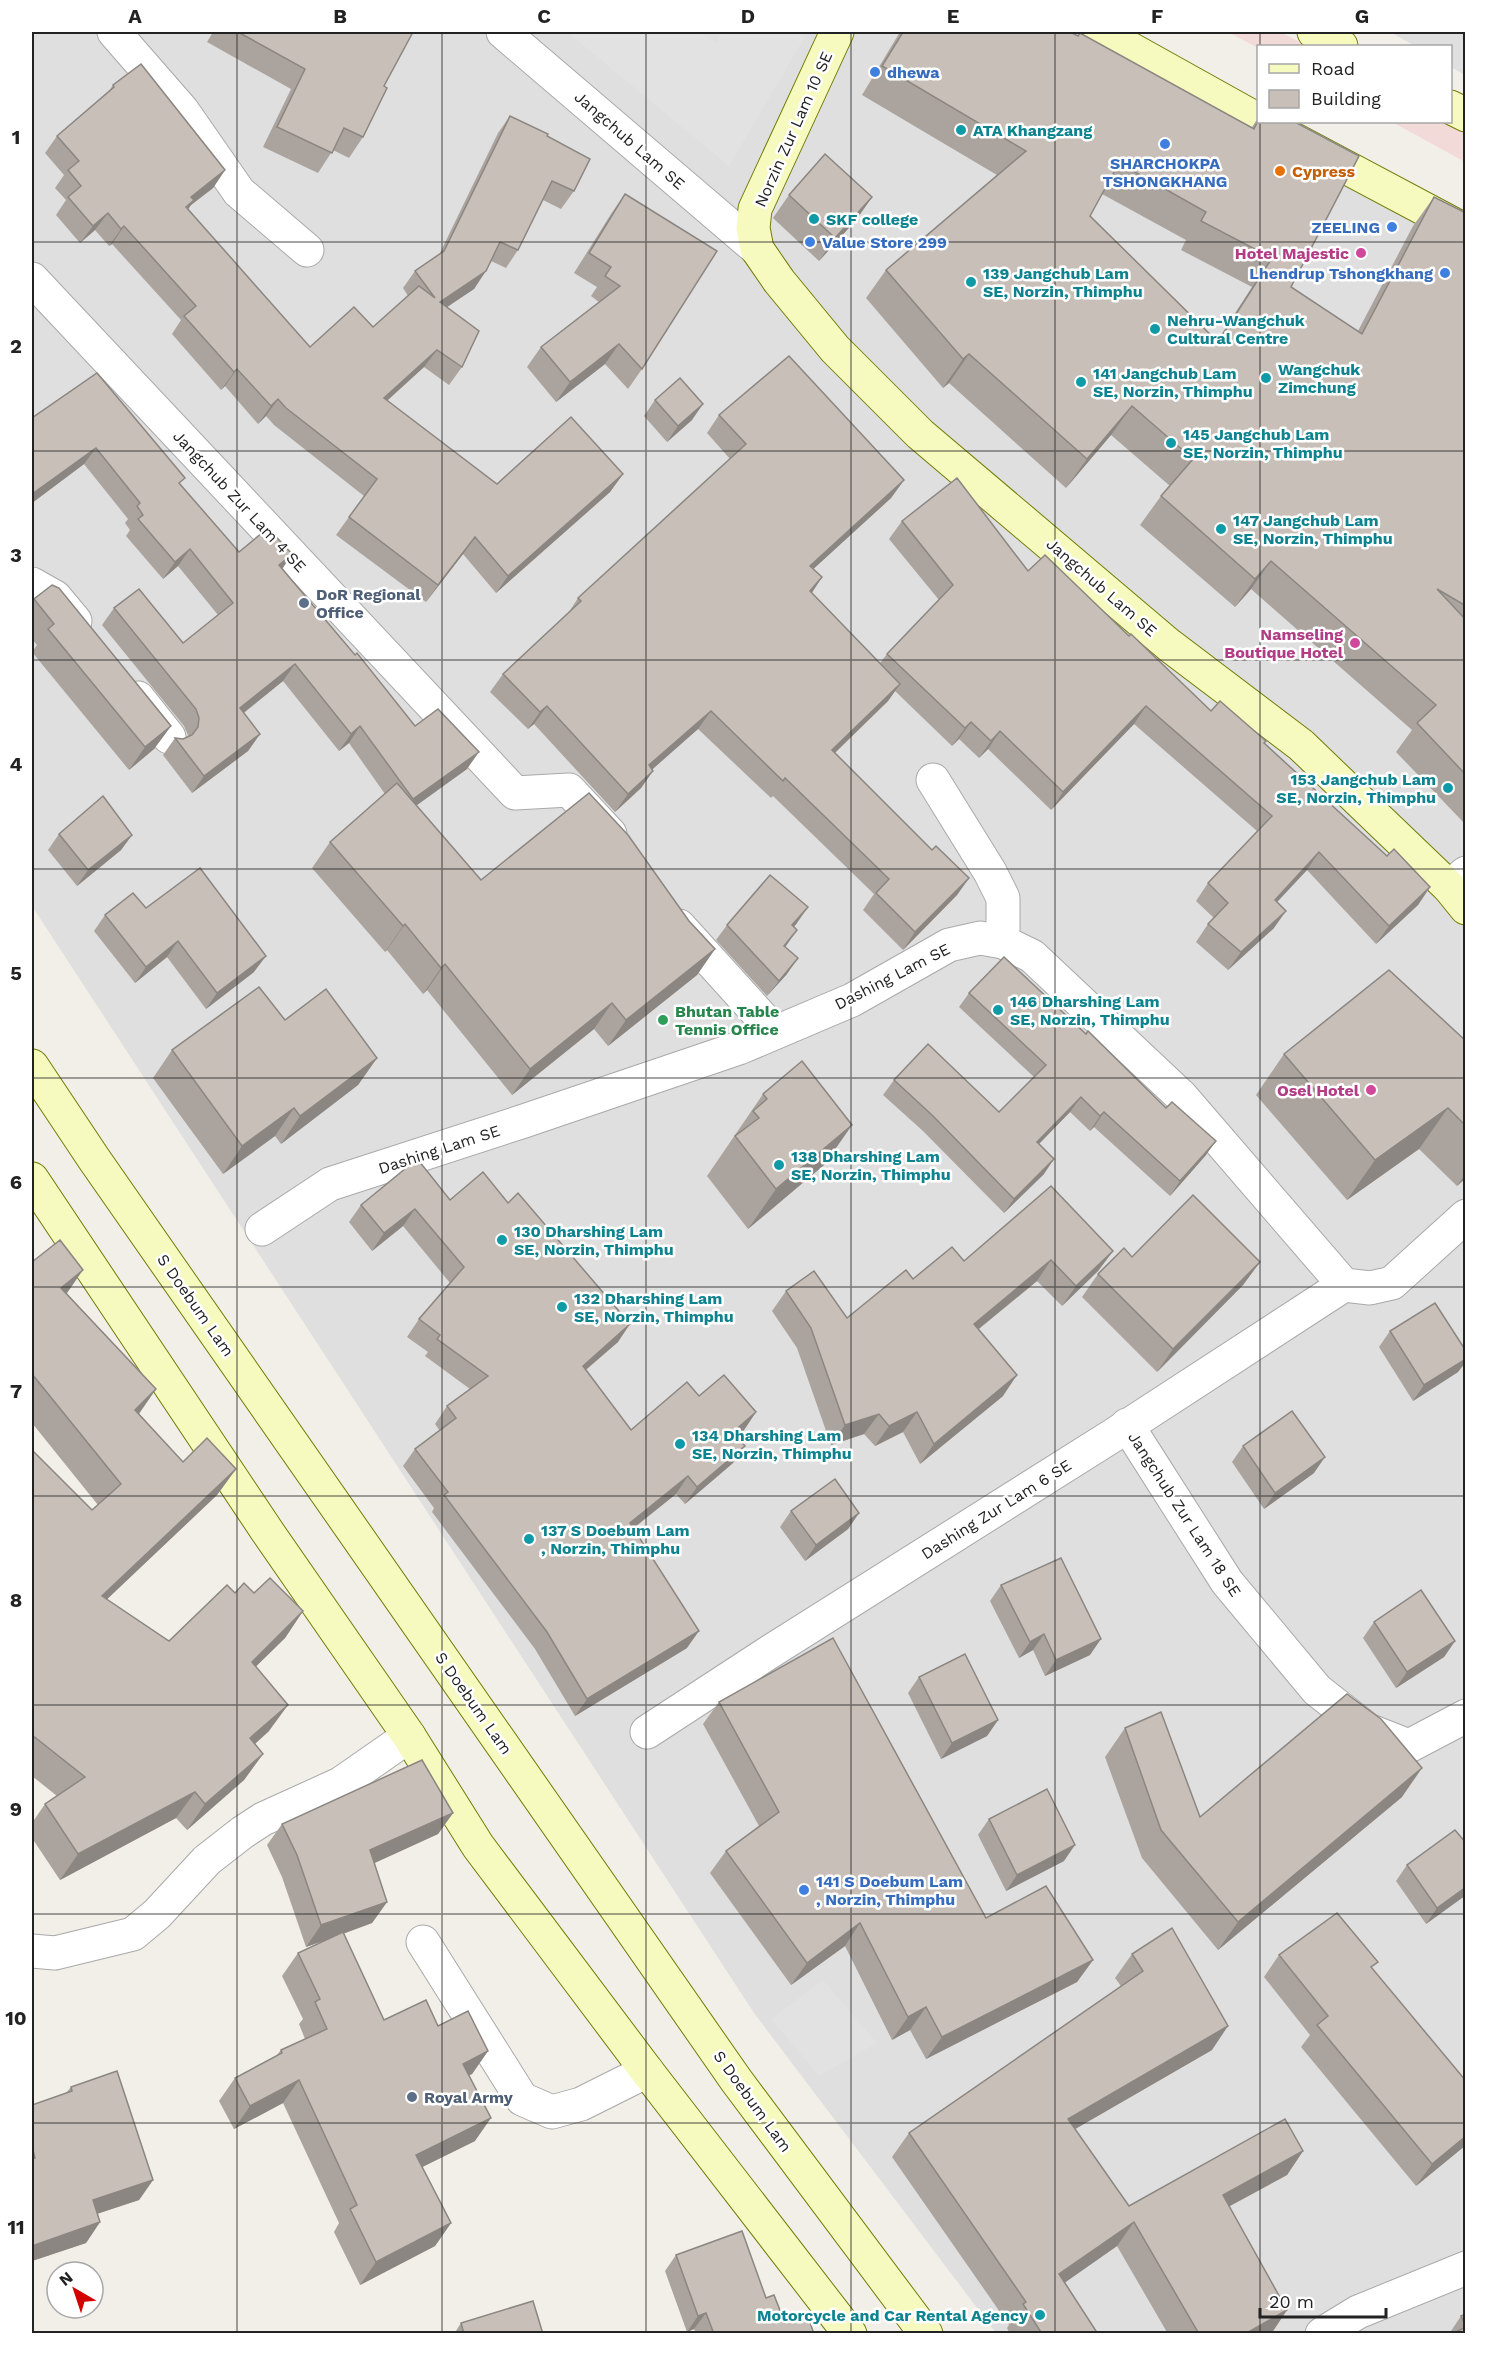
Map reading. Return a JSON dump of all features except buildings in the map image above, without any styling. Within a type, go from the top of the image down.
[{"type":"main road","name":"Norzin Zur Lam 10 SE","points":[[755,238],[755,209],[837,32]]},
{"type":"main road","points":[[1100,32],[1257,119]]},
{"type":"main road","points":[[1314,32],[1339,45]]},
{"type":"main road","points":[[1452,108],[1466,115]]},
{"type":"main road","points":[[1264,123],[1466,231]]},
{"type":"main road","name":"Jangchub Lam SE","points":[[755,238],[779,281],[835,350],[920,434],[1169,645],[1301,745],[1460,889]]},
{"type":"main road","name":"S Doebum Lam","points":[[32,1066],[107,1178],[736,2080],[926,2334]]},
{"type":"main road","points":[[36,1195],[409,1736],[478,1846],[646,2071],[850,2334]]},
{"type":"street","points":[[114,32],[183,110],[239,192],[307,250]]},
{"type":"street","name":"Jangchub Lam SE","points":[[503,32],[755,238]]},
{"type":"street","name":"Jangchub Zur Lam 4 SE","points":[[32,279],[515,793],[569,790],[631,859]]},
{"type":"street","points":[[32,584],[55,597],[91,641]]},
{"type":"street","points":[[119,676],[169,737]]},
{"type":"street","points":[[933,780],[990,872],[1003,898],[1003,942]]},
{"type":"street","points":[[665,907],[686,936],[774,1031]]},
{"type":"street","name":"Dashing Lam SE","points":[[262,1229],[330,1184],[739,1048],[774,1031],[852,1000],[949,945],[980,938],[1003,942],[1032,956],[1181,1096],[1344,1285]]},
{"type":"street","points":[[1344,1285],[1370,1288],[1392,1283],[1466,1216]]},
{"type":"street","name":"Dashing Zur Lam 6 SE","points":[[647,1732],[1344,1285]]},
{"type":"street","name":"Jangchub Zur Lam 18 SE","points":[[1127,1425],[1227,1582],[1317,1690],[1368,1730],[1409,1746],[1466,1716]]},
{"type":"street","points":[[32,1951],[55,1953],[133,1934],[157,1914],[207,1860],[243,1832],[263,1819],[340,1784],[409,1736]]},
{"type":"street","points":[[423,1942],[522,2099],[552,2112],[581,2104],[646,2071]]},
{"type":"street","points":[[1322,2334],[1358,2312],[1466,2268]]},
{"type":"shaded area","points":[[32,32],[1088,32],[1465,239],[1465,2333],[996,2333],[754,2013],[32,906]]},
{"type":"shaded area","points":[[567,32],[697,32],[716,42],[723,32],[795,32],[805,37],[729,166]]},
{"type":"shaded area","points":[[1228,32],[1280,32],[1306,45],[1257,45],[1257,47]]},
{"type":"shaded area","points":[[1390,32],[1465,32],[1465,75],[1452,68],[1452,45],[1413,45]]},
{"type":"shaded area","points":[[1394,123],[1446,123],[1465,134],[1465,162]]},
{"type":"shaded area","points":[[823,1980],[877,2043],[819,2076],[771,2019]]},
{"type":"place","name":"dhewa","points":[[875,72]]},
{"type":"place","name":"ATA Khangzang","points":[[961,130]]},
{"type":"place","name":"SHARCHOKPA TSHONGKHANG","points":[[1165,144]]},
{"type":"place","name":"Cypress","points":[[1280,171]]},
{"type":"place","name":"SKF college","points":[[814,219]]},
{"type":"place","name":"ZEELING","points":[[1392,227]]},
{"type":"place","name":"Value Store 299","points":[[810,242]]},
{"type":"place","name":"Hotel Majestic","points":[[1361,253]]},
{"type":"place","name":"Lhendrup Tshongkhang","points":[[1445,273]]},
{"type":"place","name":"139 Jangchub Lam SE, Norzin, Thimphu","points":[[971,282]]},
{"type":"place","name":"Nehru-Wangchuk Cultural Centre","points":[[1155,329]]},
{"type":"place","name":"Wangchuk Zimchung","points":[[1266,378]]},
{"type":"place","name":"141 Jangchub Lam SE, Norzin, Thimphu","points":[[1081,382]]},
{"type":"place","name":"145 Jangchub Lam SE, Norzin, Thimphu","points":[[1171,443]]},
{"type":"place","name":"147 Jangchub Lam SE, Norzin, Thimphu","points":[[1221,529]]},
{"type":"place","name":"DoR Regional Office","points":[[304,603]]},
{"type":"place","name":"Namseling Boutique Hotel","points":[[1355,643]]},
{"type":"place","name":"153 Jangchub Lam SE, Norzin, Thimphu","points":[[1448,788]]},
{"type":"place","name":"146 Dharshing Lam SE, Norzin, Thimphu","points":[[998,1010]]},
{"type":"place","name":"Bhutan Table Tennis Office","points":[[663,1020]]},
{"type":"place","name":"Osel Hotel","points":[[1371,1090]]},
{"type":"place","name":"138 Dharshing Lam SE, Norzin, Thimphu","points":[[779,1165]]},
{"type":"place","name":"130 Dharshing Lam SE, Norzin, Thimphu","points":[[502,1240]]},
{"type":"place","name":"132 Dharshing Lam SE, Norzin, Thimphu","points":[[562,1307]]},
{"type":"place","name":"134 Dharshing Lam SE, Norzin, Thimphu","points":[[680,1444]]},
{"type":"place","name":"137 S Doebum Lam , Norzin, Thimphu","points":[[529,1539]]},
{"type":"place","name":"141 S Doebum Lam , Norzin, Thimphu","points":[[804,1890]]},
{"type":"place","name":"Royal Army","points":[[412,2097]]},
{"type":"place","name":"Motorcycle and Car Rental Agency","points":[[1040,2315]]}]
